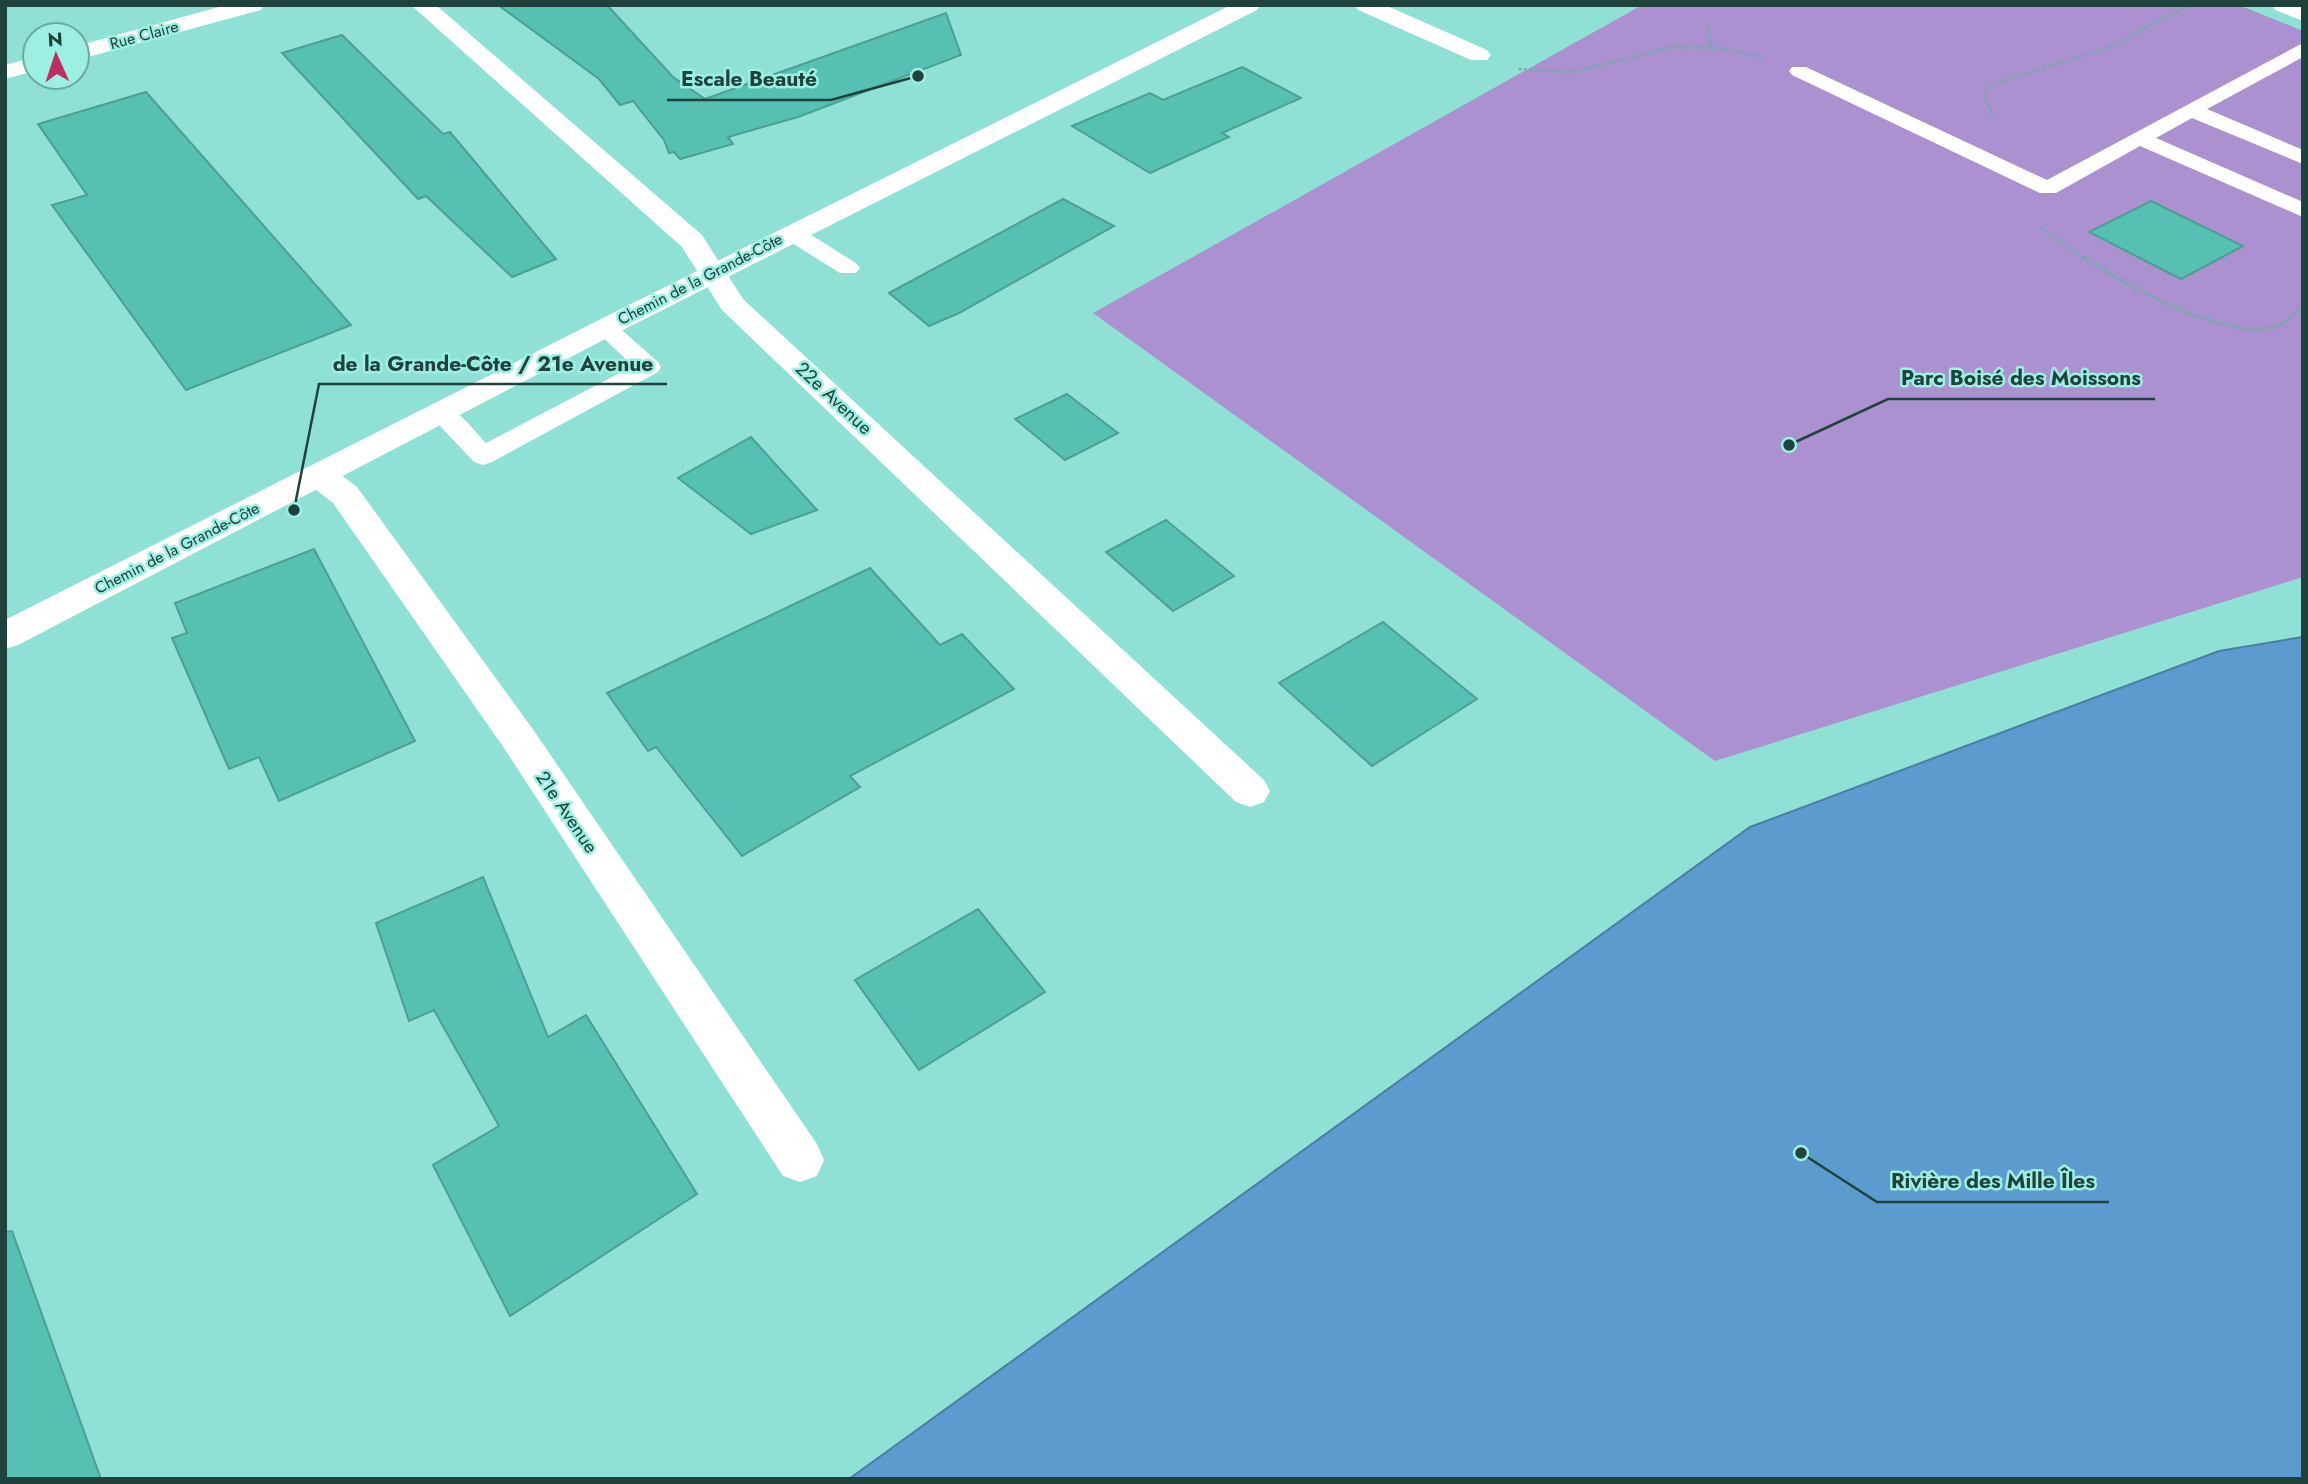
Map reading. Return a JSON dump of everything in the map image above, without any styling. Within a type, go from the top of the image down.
[{"type":"street","name":"Rue Claire","points":[[91,49],[253,5]]},
{"type":"street","name":"22e Avenue","points":[[422,5],[692,241],[704,255],[732,304],[1250,792]]},
{"type":"street","name":"Chemin de la Grande-Côte","points":[[5,636],[792,233],[1249,5]]},
{"type":"street","points":[[1366,5],[1479,55]]},
{"type":"street","points":[[2283,5],[2303,14]]},
{"type":"street","name":"21e Avenue","points":[[319,475],[345,495],[511,729],[800,1160]]},
{"type":"lane","points":[[1799,71],[2048,188],[2303,49]]},
{"type":"lane","points":[[2192,110],[2303,158]]},
{"type":"lane","points":[[2139,138],[2303,210]]},
{"type":"lane","points":[[792,233],[848,268]]},
{"type":"lane","points":[[440,412],[483,456],[649,367],[605,328]]},
{"type":"path","points":[[1996,120],[1984,99],[1984,89],[1990,85],[2108,48],[2189,5]]},
{"type":"path","points":[[1708,24],[1711,48]]},
{"type":"path","points":[[1514,69],[1573,72],[1674,47],[1711,48],[1769,60]]},
{"type":"path","points":[[2036,225],[2062,246],[2174,309],[2210,322],[2262,328],[2296,317],[2303,307]]},
{"type":"shaded area","points":[[1642,5],[2239,5],[2303,31],[2303,577],[1715,761],[1093,313]]},
{"type":"water","points":[[2303,637],[2303,1479],[849,1479],[1750,827],[2219,651]]},
{"type":"building","points":[[498,5],[607,5],[673,77],[705,99],[946,13],[961,55],[798,117],[728,137],[733,144],[680,159],[674,152],[669,153],[664,140],[633,101],[620,105],[599,79]]},
{"type":"building","points":[[342,35],[443,134],[450,132],[556,259],[512,277],[426,196],[418,199],[282,53]]},
{"type":"building","points":[[1242,67],[1301,98],[1222,133],[1229,137],[1150,173],[1072,126],[1150,93],[1163,100]]},
{"type":"building","points":[[146,92],[351,325],[186,390],[52,205],[87,195],[38,124]]},
{"type":"building","points":[[1063,199],[1114,226],[959,313],[929,326],[889,293]]},
{"type":"building","points":[[2151,201],[2243,246],[2181,279],[2089,232]]},
{"type":"building","points":[[1067,394],[1118,433],[1065,460],[1015,419]]},
{"type":"building","points":[[751,437],[817,510],[751,534],[678,478]]},
{"type":"building","points":[[1166,520],[1234,576],[1173,611],[1106,552]]},
{"type":"building","points":[[314,549],[415,741],[279,801],[259,757],[229,769],[172,638],[187,633],[175,603]]},
{"type":"building","points":[[870,568],[940,645],[962,634],[1014,689],[850,776],[860,787],[742,856],[656,747],[648,751],[607,693]]},
{"type":"building","points":[[1383,622],[1477,699],[1372,766],[1279,683]]},
{"type":"building","points":[[483,877],[548,1037],[586,1015],[697,1194],[510,1316],[433,1165],[499,1126],[434,1010],[409,1021],[376,923]]},
{"type":"building","points":[[978,909],[1045,992],[919,1070],[855,980]]},
{"type":"building","points":[[12,1231],[101,1479],[5,1479],[5,1232]]},
{"type":"place","name":"Escale Beauté","points":[[918,76]]},
{"type":"place","name":"Parc Boisé des Moissons","points":[[1789,445]]},
{"type":"place","name":"de la Grande-Côte / 21e Avenue","points":[[294,510]]},
{"type":"place","name":"Rivière des Mille Îles","points":[[1801,1153]]}]
